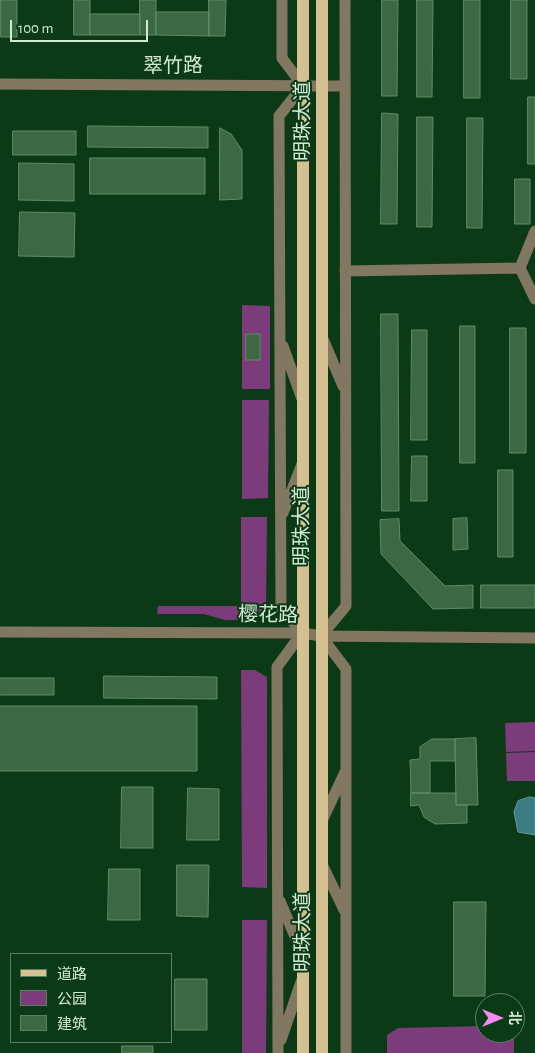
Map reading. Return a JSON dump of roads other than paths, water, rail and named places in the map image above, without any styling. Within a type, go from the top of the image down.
[{"type":"main road","name":"明珠大道","points":[[303,0],[303,1053]]},
{"type":"main road","name":"明珠大道","points":[[322,0],[322,1053]]},
{"type":"main road","points":[[302,193],[309,180],[317,180],[322,193]]},
{"type":"main road","points":[[302,538],[307,550],[315,549],[321,539]]},
{"type":"main road","points":[[302,749],[308,740],[314,741],[321,750]]},
{"type":"street","points":[[278,1051],[277,668],[302,633],[281,608],[279,116],[303,86],[282,58],[282,0]]},
{"type":"street","points":[[345,0],[346,606],[321,636],[346,669],[346,1053]]},
{"type":"street","name":"翠竹路","points":[[0,84],[345,86]]},
{"type":"street","points":[[535,231],[520,268],[535,299]]},
{"type":"street","points":[[345,271],[520,268]]},
{"type":"street","points":[[322,335],[346,392]]},
{"type":"street","points":[[280,337],[302,400]]},
{"type":"street","points":[[281,520],[302,464]]},
{"type":"street","name":"樱花路","points":[[0,632],[302,633],[321,636],[535,638]]},
{"type":"street","points":[[322,823],[346,769]]},
{"type":"street","points":[[322,863],[346,914]]},
{"type":"street","points":[[277,894],[303,954]]},
{"type":"street","points":[[278,1051],[303,978]]},
{"type":"water","points":[[530,797],[535,798],[535,835],[518,832],[514,812],[518,801]]}]
